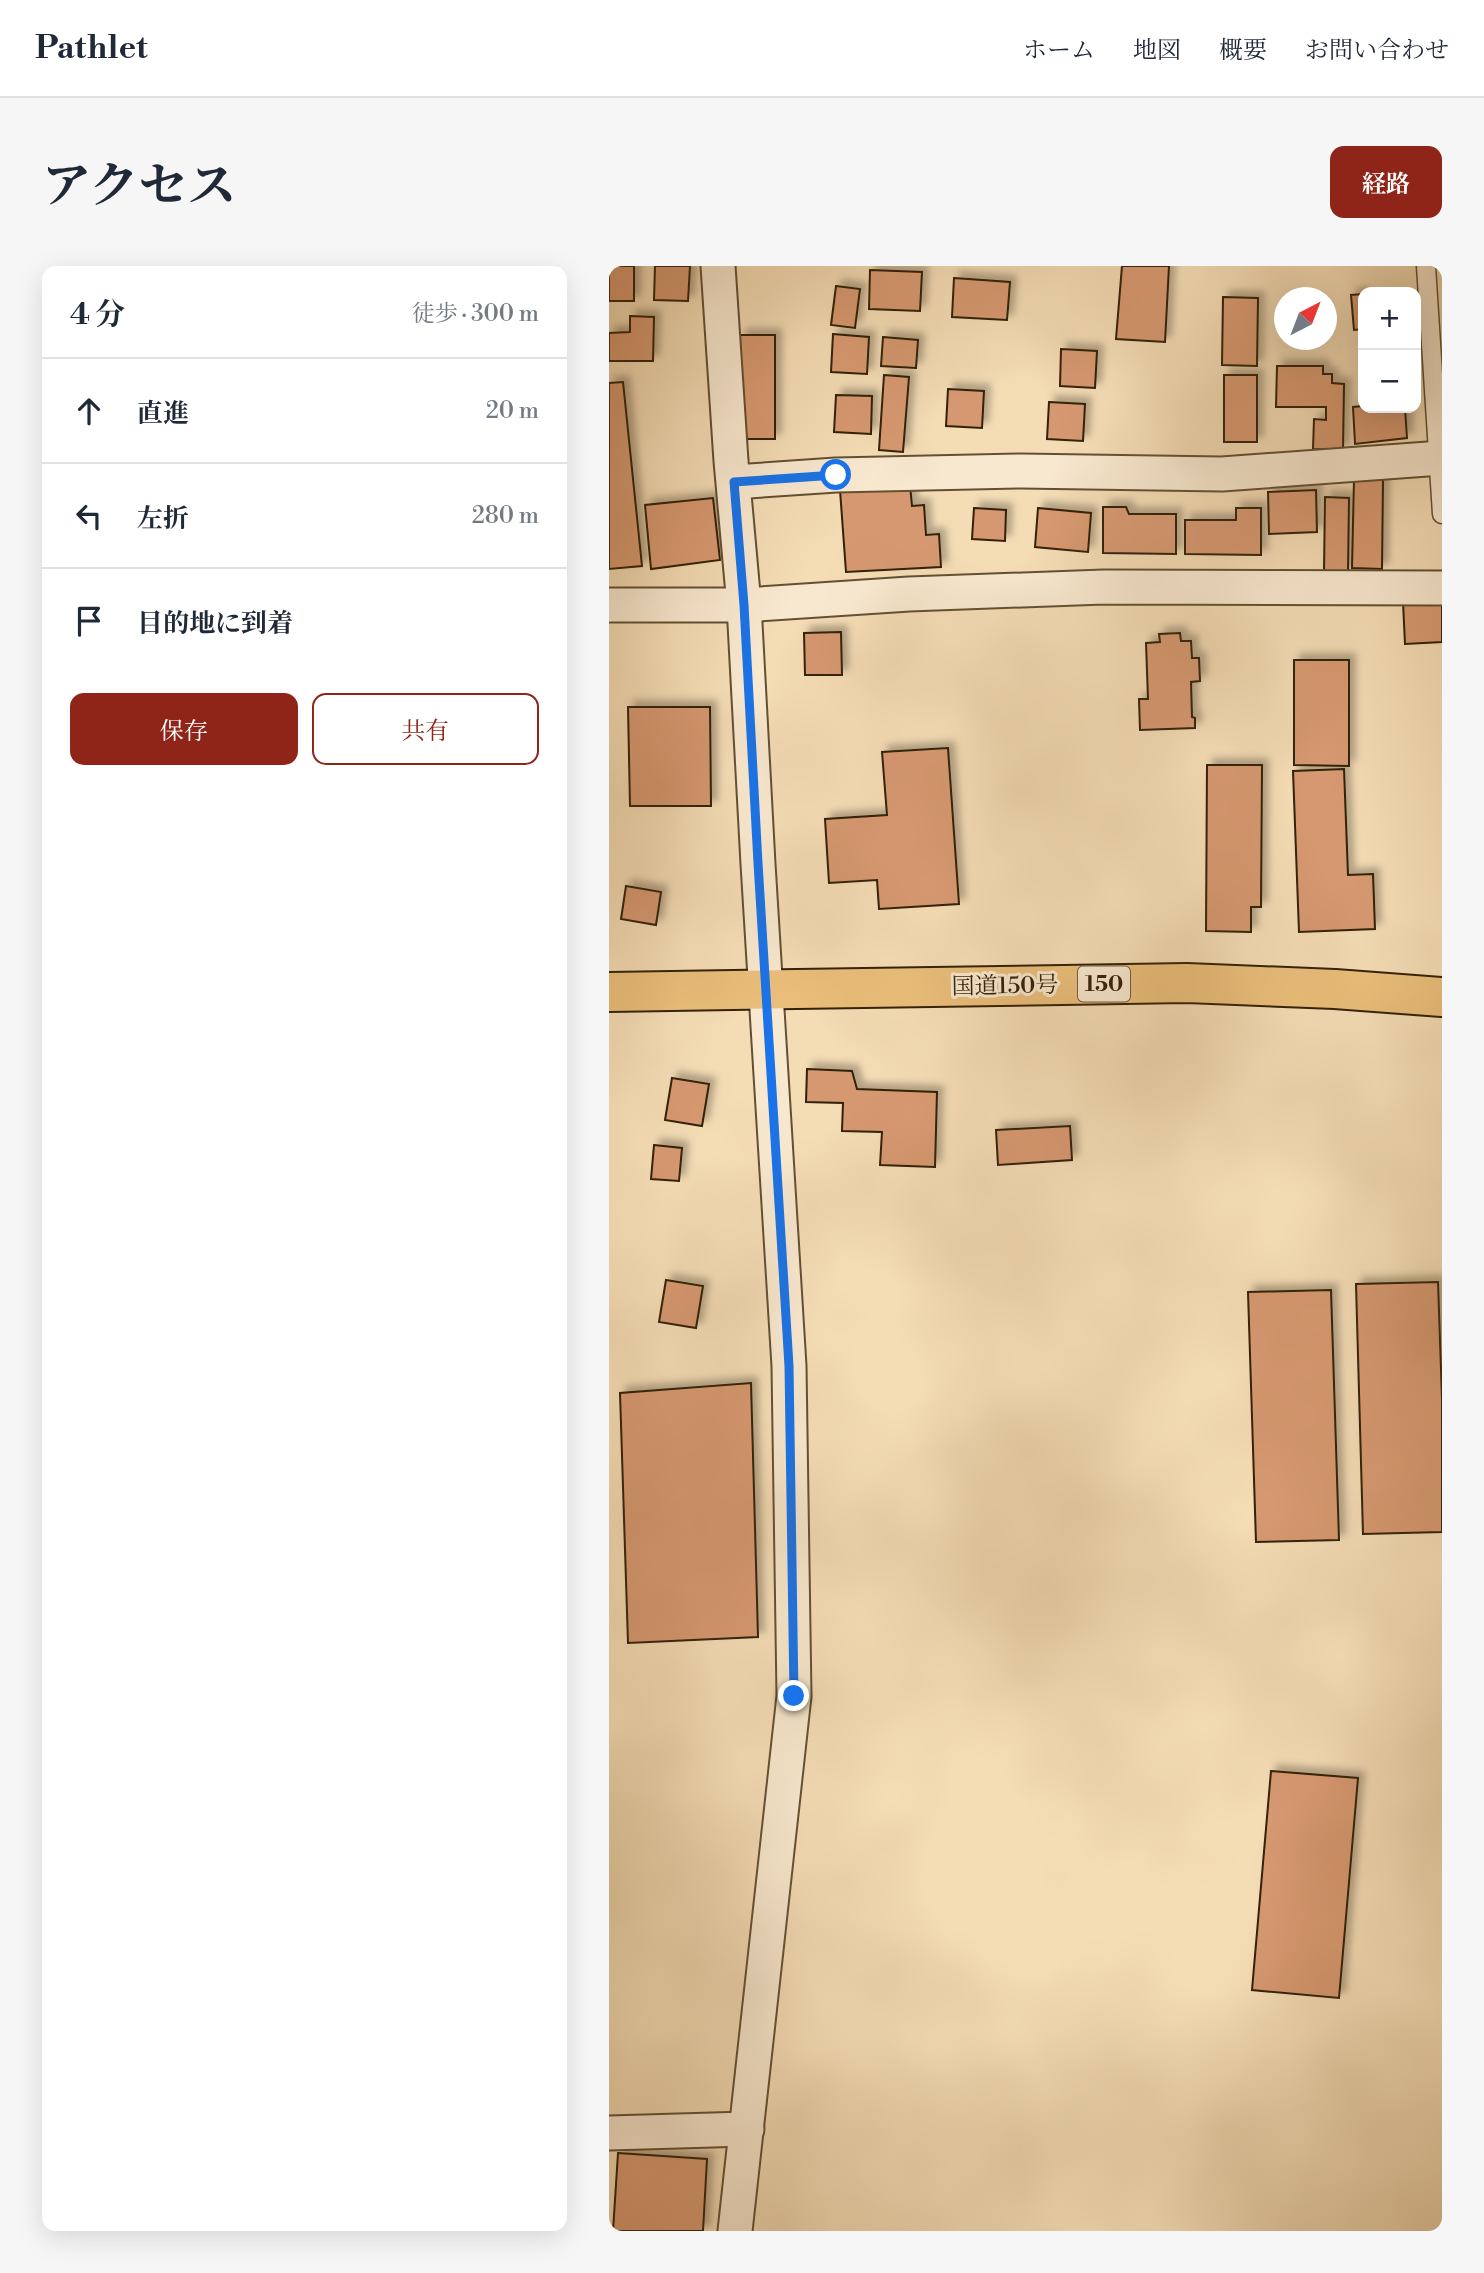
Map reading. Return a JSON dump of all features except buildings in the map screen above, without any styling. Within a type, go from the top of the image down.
[{"type":"highway","name":"国道150号","points":[[609,992],[1187,983],[1335,989],[1442,997]]},
{"type":"street","points":[[718,266],[744,605],[789,1366],[794,1696],[734,2231]]},
{"type":"street","points":[[734,482],[836,475],[1021,471],[1222,474],[1440,458]]},
{"type":"street","points":[[609,605],[744,605],[909,594],[1104,587],[1442,588]]},
{"type":"street","points":[[609,2133],[747,2129]]},
{"type":"lane","points":[[1426,266],[1442,514]]},
{"type":"route","points":[[794,1696],[789,1366],[744,605],[734,482],[836,475]]}]
